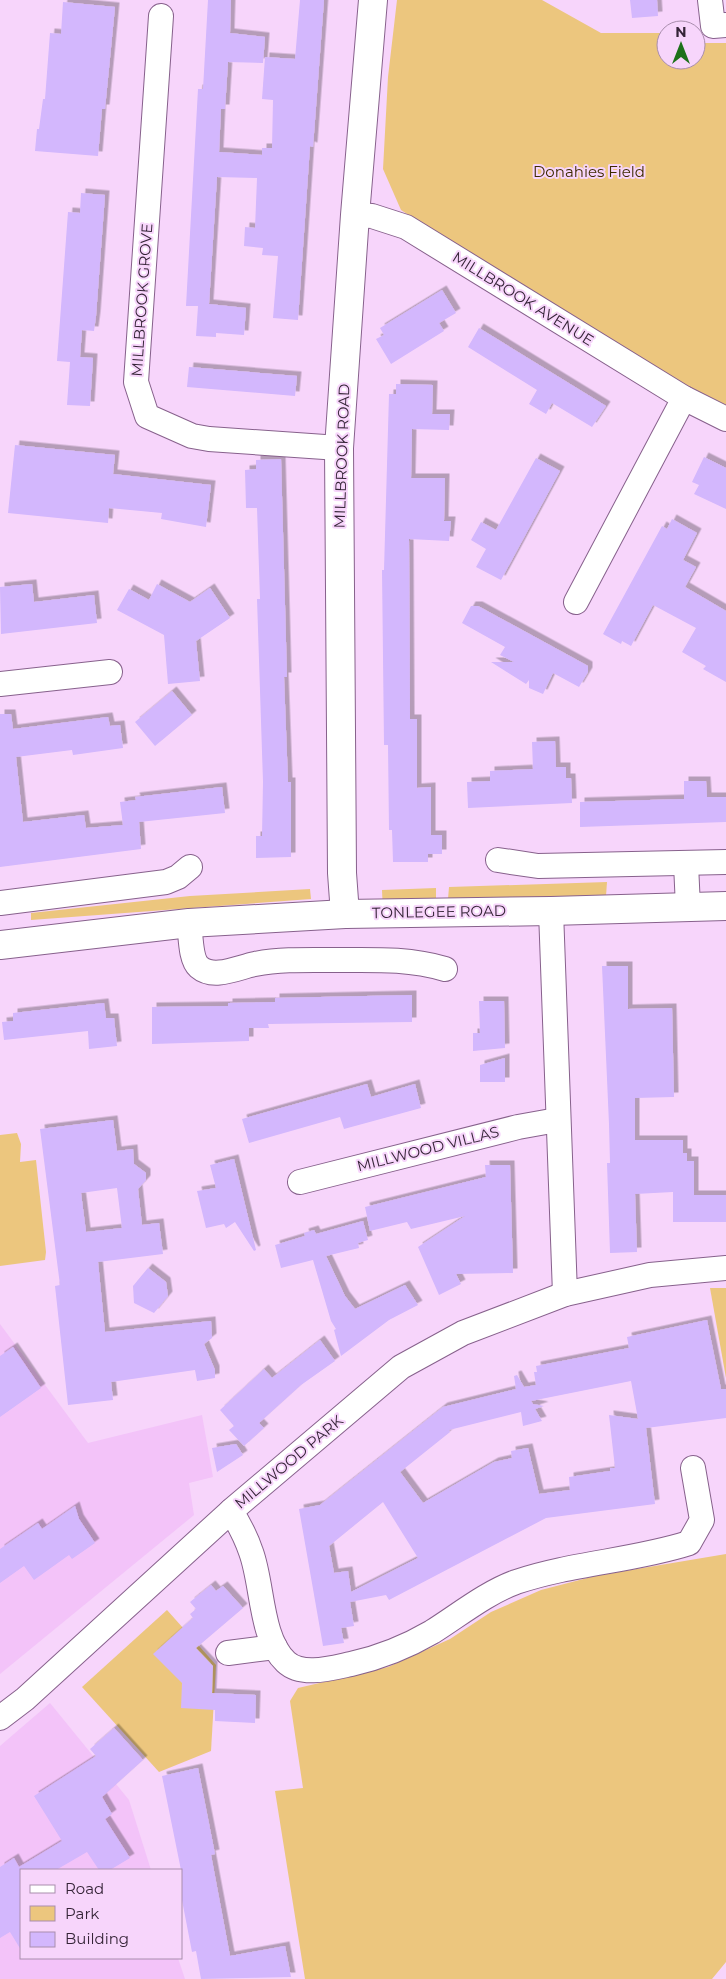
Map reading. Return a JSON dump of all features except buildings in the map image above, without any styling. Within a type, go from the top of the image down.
[{"type":"street","name":"MILLBROOK ROAD","points":[[345,914],[342,874],[339,448],[355,215],[374,0]]},
{"type":"street","points":[[710,0],[713,26],[726,25]]},
{"type":"street","name":"MILLBROOK GROVE","points":[[161,16],[136,382],[147,416],[184,433],[209,439],[339,448]]},
{"type":"street","name":"MILLBROOK AVENUE","points":[[355,215],[372,216],[406,227],[684,398],[726,419]]},
{"type":"street","points":[[576,602],[684,398]]},
{"type":"street","points":[[0,684],[110,672]]},
{"type":"street","points":[[498,860],[538,866],[726,862]]},
{"type":"street","points":[[686,864],[688,907]]},
{"type":"street","points":[[0,903],[166,882],[178,877],[190,867]]},
{"type":"street","name":"TONLEGEE ROAD","points":[[0,945],[189,923],[345,914],[551,912],[726,906]]},
{"type":"street","points":[[551,912],[557,1120],[565,1294]]},
{"type":"street","points":[[189,923],[195,960],[199,967],[210,972],[226,972],[256,964],[300,960],[389,959],[422,962],[445,969]]},
{"type":"street","name":"MILLWOOD VILLAS","points":[[300,1182],[518,1127],[557,1120]]},
{"type":"street","name":"MILLWOOD PARK","points":[[693,1468],[702,1520],[689,1543],[649,1554],[551,1572],[514,1583],[472,1605],[430,1633],[396,1649],[355,1663],[328,1669],[303,1670],[288,1664],[275,1647],[252,1552],[231,1511],[401,1367],[463,1333],[565,1294],[650,1275],[726,1268]]},
{"type":"street","points":[[0,1718],[25,1699],[231,1511]]},
{"type":"street","points":[[228,1653],[275,1647]]},
{"type":"shaded area","points":[[0,1324],[88,1443],[202,1415],[213,1477],[189,1483],[194,1515],[0,1674]]},
{"type":"shaded area","points":[[50,1703],[129,1800],[151,1869],[20,1869],[20,1959],[178,1959],[185,1979],[0,1979],[0,1746]]},
{"type":"green space","name":"Donahies Field","points":[[397,0],[542,0],[601,33],[656,33],[656,70],[706,70],[706,43],[726,43],[726,418],[685,398],[401,210],[383,169],[388,77]]},
{"type":"green space","points":[[607,882],[606,896],[448,899],[449,887]]},
{"type":"green space","points":[[436,888],[436,911],[383,913],[382,890]]},
{"type":"green space","points":[[310,889],[311,899],[31,920],[31,913],[190,896]]},
{"type":"green space","points":[[17,1133],[21,1144],[20,1162],[36,1160],[46,1252],[45,1260],[0,1266],[0,1135]]},
{"type":"green space","points":[[710,1288],[726,1288],[726,1378]]},
{"type":"green space","points":[[726,1554],[726,1962],[712,1979],[305,1979],[275,1791],[303,1788],[290,1701],[298,1688],[388,1667],[450,1639],[491,1612],[541,1590],[595,1576]]},
{"type":"green space","points":[[167,1610],[216,1665],[211,1751],[159,1772],[82,1687]]}]
